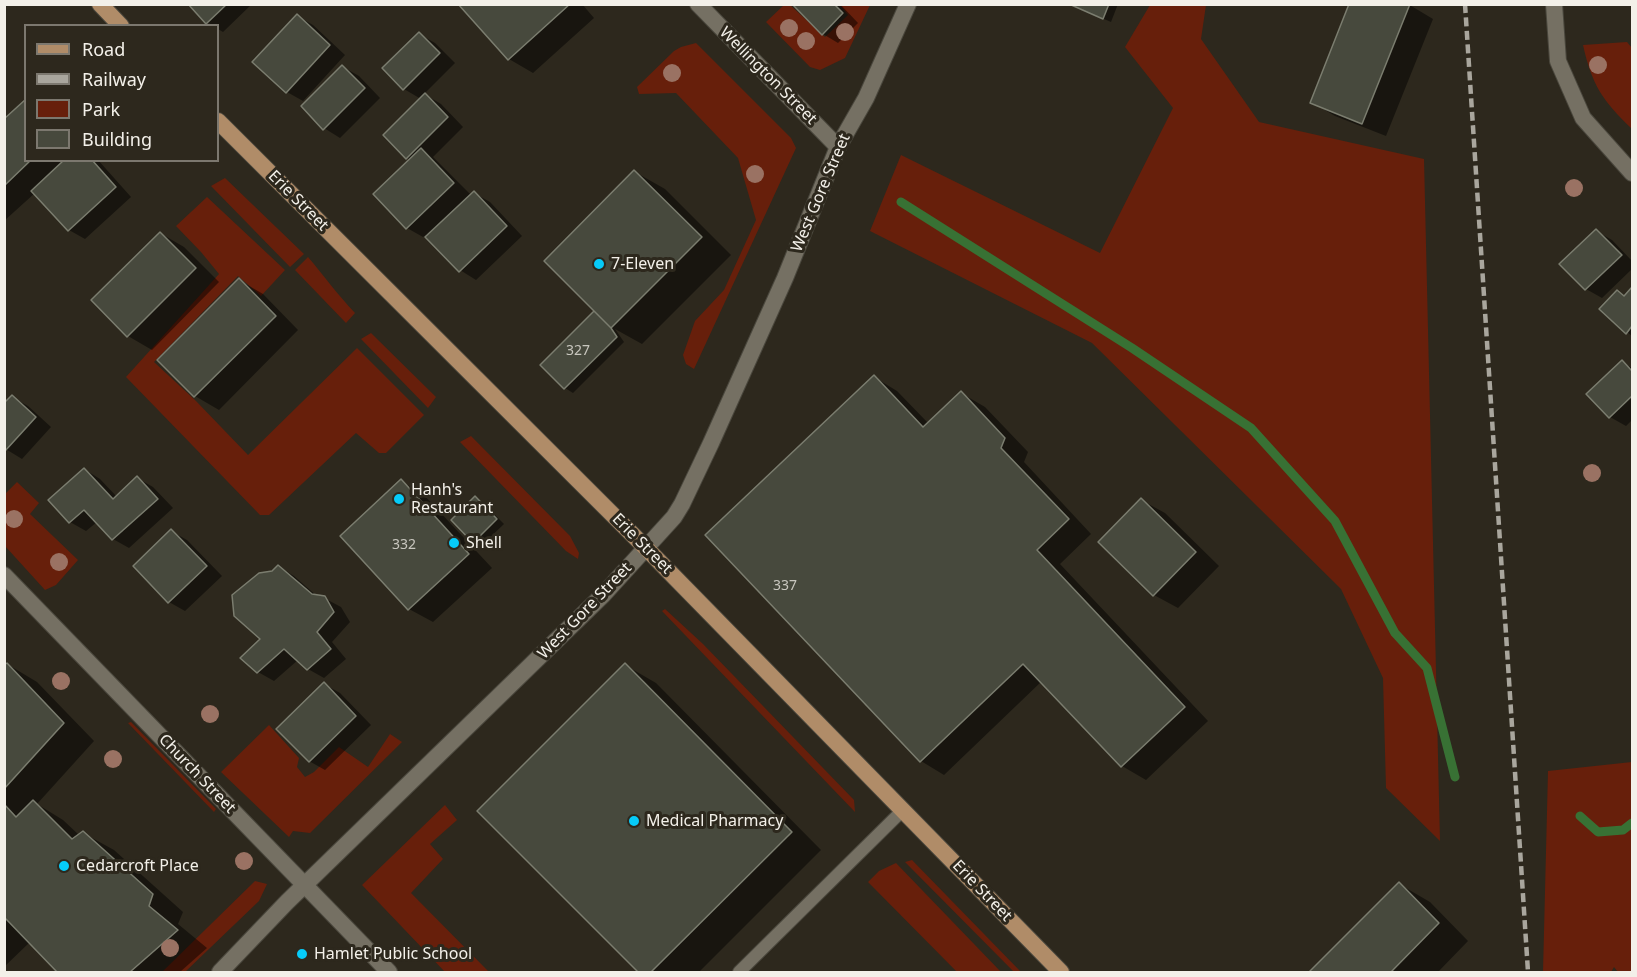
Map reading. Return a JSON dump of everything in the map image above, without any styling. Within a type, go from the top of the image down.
[{"type":"main road","points":[[100,4],[119,24]]},
{"type":"main road","name":"Erie Street","points":[[219,122],[646,548],[1061,972]]},
{"type":"street","name":"Wellington Street","points":[[698,4],[838,147]]},
{"type":"street","name":"West Gore Street","points":[[220,972],[305,885],[603,595],[674,517],[682,504],[784,278],[838,147],[866,98],[908,4]]},
{"type":"street","points":[[1554,4],[1558,61],[1583,118],[1632,173]]},
{"type":"street","name":"Church Street","points":[[4,575],[389,972]]},
{"type":"lane","points":[[739,972],[903,810]]},
{"type":"green space","points":[[784,5],[790,5],[825,37],[848,15],[840,5],[870,5],[845,58],[820,70],[810,67],[766,22]]},
{"type":"green space","points":[[1150,5],[1206,5],[1201,39],[1259,122],[1424,159],[1440,841],[1386,788],[1383,678],[1341,589],[1092,343],[870,231],[901,155],[1100,253],[1173,108],[1125,47]]},
{"type":"green space","points":[[1627,42],[1632,48],[1632,129],[1600,91],[1590,71],[1583,45]]},
{"type":"green space","points":[[696,43],[791,138],[796,148],[694,369],[686,364],[683,355],[695,321],[724,290],[756,220],[738,158],[676,93],[639,94],[637,87],[674,51]]},
{"type":"green space","points":[[225,178],[304,254],[290,267],[211,186]]},
{"type":"green space","points":[[207,197],[285,270],[261,296],[238,276],[154,362],[196,401],[248,455],[357,348],[424,415],[386,453],[379,453],[356,433],[269,515],[260,515],[126,377],[219,274],[176,226]]},
{"type":"green space","points":[[308,257],[355,313],[346,323],[295,270]]},
{"type":"green space","points":[[371,333],[436,397],[428,408],[361,339]]},
{"type":"green space","points":[[471,436],[570,536],[579,553],[578,559],[566,551],[460,442]]},
{"type":"green space","points":[[17,482],[39,503],[30,514],[78,560],[56,585],[45,590],[5,546],[5,494]]},
{"type":"green space","points":[[665,609],[703,644],[854,800],[855,812],[662,611]]},
{"type":"green space","points":[[131,722],[216,809],[214,812],[128,723]]},
{"type":"green space","points":[[269,725],[299,758],[297,767],[305,777],[314,772],[339,747],[368,767],[390,734],[402,742],[310,833],[293,831],[289,837],[221,772]]},
{"type":"green space","points":[[1632,762],[1632,972],[1618,972],[1614,967],[1611,972],[1543,972],[1548,771]]},
{"type":"green space","points":[[445,805],[457,820],[430,844],[443,859],[411,893],[489,972],[445,972],[362,885]]},
{"type":"green space","points":[[912,860],[1021,972],[1014,972],[905,862]]},
{"type":"green space","points":[[896,863],[1001,972],[957,972],[868,882],[879,871]]},
{"type":"green space","points":[[255,881],[267,884],[259,901],[185,972],[162,972]]},
{"type":"building","points":[[188,4],[227,4],[206,24]]},
{"type":"building","points":[[458,4],[570,4],[508,60]]},
{"type":"building","points":[[792,4],[834,4],[843,13],[822,35]]},
{"type":"building","points":[[1069,4],[1109,4],[1103,19]]},
{"type":"building","points":[[1349,4],[1410,4],[1362,124],[1310,103]]},
{"type":"building","points":[[297,14],[330,45],[286,93],[252,62]]},
{"type":"building","points":[[419,32],[440,53],[403,90],[382,68]]},
{"type":"building","points":[[342,65],[365,88],[323,130],[301,106]]},
{"type":"building","points":[[425,93],[448,117],[406,159],[383,135]]},
{"type":"building","points":[[24,101],[24,162],[29,162],[4,186],[4,119]]},
{"type":"building","points":[[421,148],[454,183],[406,229],[373,194]]},
{"type":"building","points":[[62,162],[94,162],[116,187],[68,231],[31,191]]},
{"type":"building","points":[[634,170],[702,237],[611,328],[544,261]]},
{"type":"building","points":[[474,191],[507,226],[459,272],[425,237]]},
{"type":"building","points":[[1596,229],[1622,255],[1585,290],[1559,264]]},
{"type":"building","points":[[160,232],[196,268],[127,337],[91,300]]},
{"type":"building","points":[[239,278],[276,316],[194,397],[157,360]]},
{"type":"building","points":[[1632,287],[1632,326],[1626,334],[1599,309],[1617,290],[1624,296]]},
{"type":"building","points":[[594,311],[617,337],[564,389],[540,365]]},
{"type":"building","points":[[1622,360],[1632,371],[1632,396],[1609,418],[1586,394]]},
{"type":"building","points":[[874,375],[923,427],[961,391],[1005,438],[1001,448],[1069,519],[1037,550],[1185,707],[1121,767],[1023,664],[920,762],[705,535]]},
{"type":"building","points":[[12,395],[36,417],[5,451],[4,403]]},
{"type":"building","points":[[84,468],[113,499],[137,476],[158,499],[112,540],[84,510],[69,523],[48,500]]},
{"type":"building","points":[[401,479],[469,554],[408,610],[340,536]]},
{"type":"building","points":[[475,496],[497,519],[473,543],[451,520]]},
{"type":"building","points":[[1141,498],[1196,552],[1153,596],[1098,542]]},
{"type":"building","points":[[171,529],[207,566],[168,603],[133,566]]},
{"type":"building","points":[[278,565],[312,594],[325,596],[334,612],[317,632],[331,649],[307,670],[284,649],[257,673],[240,658],[260,639],[234,616],[232,595],[259,573],[272,571]]},
{"type":"building","points":[[7,663],[64,723],[4,789],[4,665]]},
{"type":"building","name":"Medical Pharmacy","points":[[625,663],[792,832],[651,972],[638,972],[477,811]]},
{"type":"building","points":[[324,682],[356,716],[309,762],[276,729]]},
{"type":"building","name":"Cedarcroft Place","points":[[33,800],[72,839],[83,831],[153,894],[149,906],[178,930],[130,972],[57,972],[6,919],[4,920],[4,804],[16,817]]},
{"type":"building","points":[[1399,882],[1439,923],[1391,972],[1309,972]]},
{"type":"waterway","points":[[901,202],[1132,348],[1251,428],[1335,521],[1395,633],[1427,668],[1455,777]]},
{"type":"waterway","points":[[1580,816],[1598,832],[1623,830],[1632,823]]},
{"type":"railway","points":[[1465,4],[1528,972]]},
{"type":"place","name":"7-Eleven","points":[[599,264]]},
{"type":"place","name":"Hanh's Restaurant","points":[[399,499]]},
{"type":"place","name":"Shell","points":[[454,543]]},
{"type":"place","name":"Medical Pharmacy","points":[[634,821]]},
{"type":"place","name":"Cedarcroft Place","points":[[64,866]]},
{"type":"place","name":"Hamlet Public School","points":[[302,954]]}]
